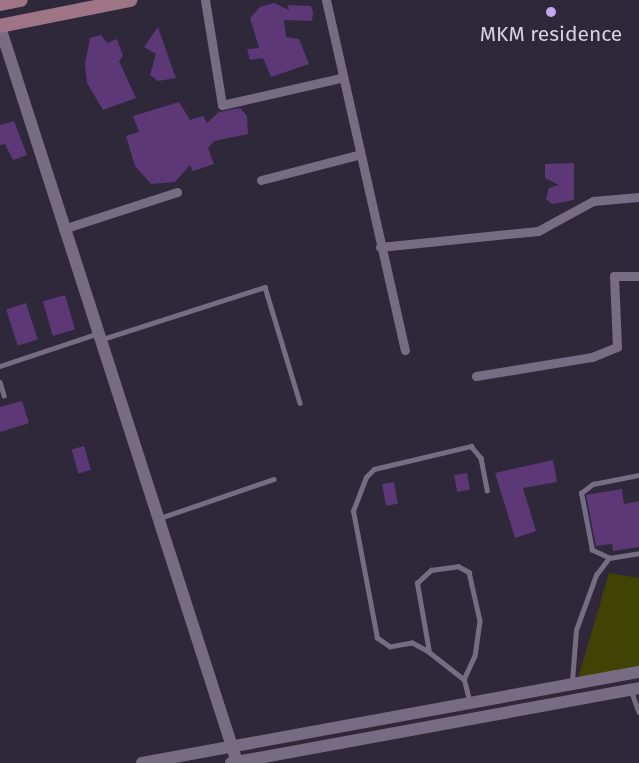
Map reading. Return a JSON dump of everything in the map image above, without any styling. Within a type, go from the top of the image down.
[{"type":"main road","points":[[0,4],[21,0]]},
{"type":"main road","points":[[0,26],[130,0]]},
{"type":"street","points":[[205,0],[222,105],[341,78]]},
{"type":"street","points":[[326,0],[358,155],[405,350]]},
{"type":"street","points":[[0,26],[156,519],[231,746],[239,762],[635,689]]},
{"type":"street","points":[[261,180],[358,155]]},
{"type":"street","points":[[63,229],[177,192]]},
{"type":"street","points":[[380,247],[538,231],[593,201],[639,197]]},
{"type":"street","points":[[476,376],[592,357],[617,347],[614,276],[639,276]]},
{"type":"street","points":[[142,763],[572,681],[639,672]]},
{"type":"lane","points":[[0,366],[265,287],[300,403]]},
{"type":"lane","points":[[0,382],[4,395]]},
{"type":"lane","points":[[469,700],[464,680],[429,654],[412,643],[390,647],[377,638],[353,511],[366,477],[374,469],[471,446],[481,458],[487,490]]},
{"type":"lane","points":[[639,475],[593,484],[581,493],[592,550],[609,558],[639,554]]},
{"type":"lane","points":[[156,519],[274,479]]},
{"type":"lane","points":[[572,681],[576,630],[587,593],[609,558]]},
{"type":"lane","points":[[429,654],[417,583],[431,570],[458,566],[469,572],[480,621],[476,656],[464,680]]},
{"type":"lane","points":[[635,689],[639,712]]},
{"type":"shaded area","points":[[609,573],[639,578],[639,677],[575,689]]},
{"type":"building","points":[[274,3],[289,10],[288,5],[311,6],[313,12],[312,21],[284,20],[286,37],[299,39],[309,64],[271,77],[263,58],[250,60],[247,49],[259,48],[250,18],[260,7]]},
{"type":"building","points":[[158,27],[176,78],[158,81],[150,75],[156,54],[144,47]]},
{"type":"building","points":[[101,35],[107,43],[117,39],[123,56],[119,61],[136,98],[103,110],[87,83],[85,64],[90,38]]},
{"type":"building","points":[[179,102],[190,120],[203,116],[207,123],[219,112],[240,108],[247,116],[248,134],[214,141],[208,148],[214,164],[193,171],[190,165],[175,182],[151,184],[135,166],[126,136],[139,132],[133,116]]},
{"type":"building","points":[[14,121],[27,155],[13,160],[5,144],[0,145],[0,125]]},
{"type":"building","points":[[574,163],[574,200],[552,204],[546,199],[549,188],[559,185],[545,178],[545,164]]},
{"type":"building","points":[[65,295],[75,330],[53,336],[43,301]]},
{"type":"building","points":[[26,303],[38,339],[18,346],[6,309]]},
{"type":"building","points":[[22,401],[29,423],[0,432],[0,407]]},
{"type":"building","points":[[84,446],[91,470],[78,474],[72,450]]},
{"type":"building","points":[[553,460],[557,482],[523,488],[536,531],[515,538],[495,473]]},
{"type":"building","points":[[467,473],[470,490],[457,492],[454,475]]},
{"type":"building","points":[[394,482],[398,504],[386,506],[382,484]]},
{"type":"building","points":[[622,489],[624,504],[639,501],[639,547],[613,551],[612,544],[596,546],[586,495]]},
{"type":"place","name":"MKM residence","points":[[551,12]]}]
